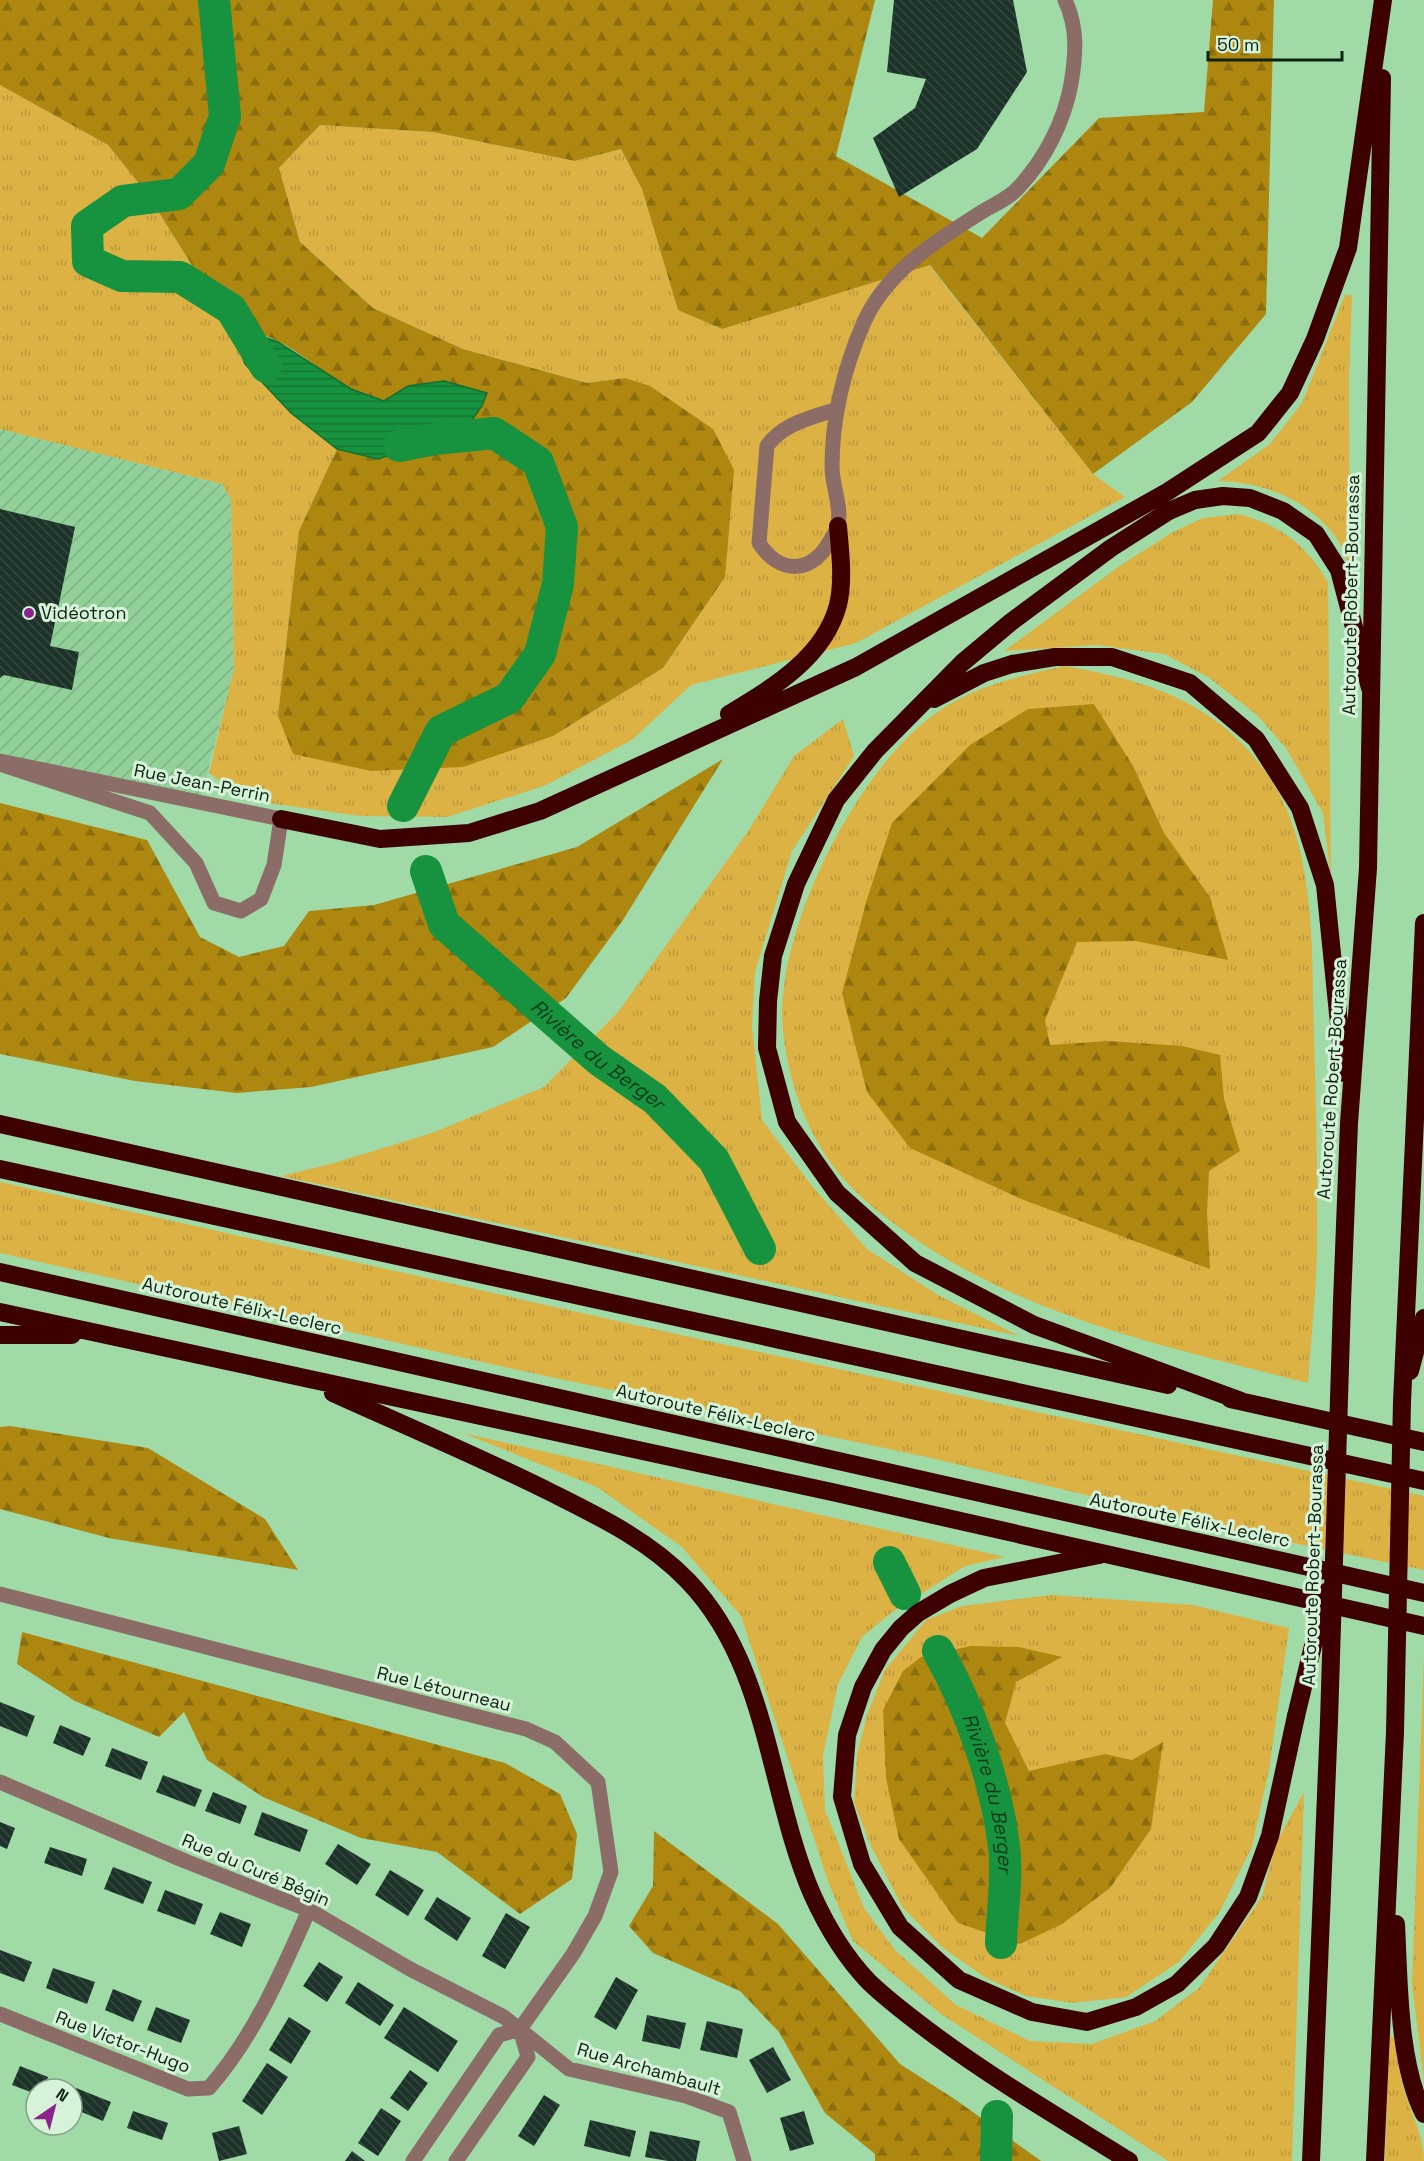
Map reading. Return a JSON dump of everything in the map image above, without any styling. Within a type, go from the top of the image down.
[{"type":"highway","name":"Autoroute Robert-Bourassa","points":[[1311,2161],[1336,1550],[1349,1123],[1368,868],[1384,0]]},
{"type":"highway","points":[[281,819],[380,839],[469,833],[540,811],[856,667],[1167,492],[1258,433],[1290,393],[1316,339],[1348,248],[1384,0]]},
{"type":"highway","points":[[1241,1401],[1034,1326],[915,1263],[837,1193],[787,1122],[767,1048],[768,1001],[773,956],[796,884],[836,800],[875,751],[962,663],[1011,622],[1111,548],[1169,512],[1195,500],[1223,496],[1250,498],[1276,507],[1302,523],[1326,546],[1339,570],[1348,595],[1370,688]]},
{"type":"highway","points":[[640,765],[763,694],[794,672],[831,626],[838,603],[841,575],[838,526]]},
{"type":"highway","points":[[916,709],[984,673],[1012,664],[1055,657],[1112,657],[1190,683],[1256,739],[1300,808],[1325,885],[1349,1123]]},
{"type":"highway","points":[[1375,2161],[1395,1732],[1405,1316],[1424,923]]},
{"type":"highway","points":[[0,1124],[715,1281],[1424,1442]]},
{"type":"highway","points":[[0,1169],[1424,1481]]},
{"type":"highway","name":"Autoroute Félix-Leclerc","points":[[0,1272],[1424,1593]]},
{"type":"highway","points":[[0,1312],[1105,1553],[1424,1626]]},
{"type":"highway","points":[[1402,1402],[1424,1318]]},
{"type":"highway","points":[[0,1335],[107,1335]]},
{"type":"highway","points":[[299,1378],[507,1470],[597,1516],[660,1553],[690,1583],[713,1612],[743,1666],[812,1893],[835,1938],[869,1981],[964,2057],[1129,2161]]},
{"type":"highway","points":[[1105,1553],[984,1578],[918,1613],[901,1628],[883,1650],[862,1687],[847,1736],[842,1797],[862,1864],[900,1927],[959,1980],[1032,2012],[1087,2022],[1136,2007],[1177,1984],[1216,1946],[1248,1897],[1270,1836],[1336,1550]]},
{"type":"highway","points":[[1391,1812],[1400,2002],[1412,2091],[1424,2114]]},
{"type":"street","points":[[837,409],[788,426],[774,435],[767,446],[759,543],[767,556],[779,565],[795,567],[810,562],[825,550],[838,526],[832,467],[837,409],[847,365],[866,320],[886,285],[937,240],[1018,189],[1045,153],[1067,108],[1076,56],[1073,18],[1065,0]]},
{"type":"street","name":"Rue Jean-Perrin","points":[[0,763],[281,819],[274,865],[261,899],[241,911],[214,903],[196,863],[150,813],[0,763]]},
{"type":"street","name":"Rue Létourneau","points":[[0,1594],[526,1729],[555,1742],[598,1782],[611,1872],[595,1916],[573,1954],[520,2029]]},
{"type":"street","name":"Rue du Curé Bégin","points":[[0,1782],[185,1861],[309,1910],[410,1969],[504,2017],[520,2029]]},
{"type":"street","name":"Rue Victor-Hugo","points":[[0,2014],[188,2089],[209,2088],[234,2059],[274,1989],[309,1910]]},
{"type":"street","points":[[413,2161],[499,2035],[520,2029],[528,2056],[456,2161]]},
{"type":"street","name":"Rue Archambault","points":[[520,2029],[569,2069],[686,2096],[729,2112],[744,2161]]},
{"type":"shaded area","points":[[245,330],[278,342],[351,389],[384,401],[408,386],[444,381],[487,393],[482,406],[464,431],[378,459],[337,449],[291,413],[245,364],[233,331]]},
{"type":"shaded area","points":[[0,429],[221,484],[231,499],[234,668],[200,802],[0,761]]},
{"type":"green space","points":[[0,0],[875,0],[836,156],[982,238],[1099,118],[1204,112],[1213,0],[1274,0],[1266,314],[1192,402],[1093,474],[930,265],[722,329],[678,310],[642,189],[621,149],[575,161],[433,132],[320,125],[279,168],[300,242],[373,308],[463,349],[587,383],[625,378],[650,386],[713,429],[734,470],[725,577],[663,668],[553,736],[463,767],[371,771],[293,754],[278,716],[299,531],[337,449],[378,459],[464,431],[482,406],[486,394],[443,381],[408,386],[384,402],[349,388],[279,342],[249,331],[233,331],[148,195],[108,145],[0,85]]},
{"type":"green space","points":[[0,85],[108,145],[148,195],[233,331],[245,364],[291,413],[337,449],[299,531],[278,716],[553,736],[663,668],[725,577],[625,378],[588,383],[463,349],[373,308],[300,242],[279,168],[320,125],[433,132],[575,161],[621,149],[642,189],[678,310],[722,329],[929,265],[1093,474],[1125,497],[856,643],[691,685],[632,740],[544,786],[447,817],[360,816],[247,800],[209,773],[234,668],[231,499],[222,484],[0,429]]},
{"type":"green space","points":[[1345,295],[1352,295],[1349,379],[1350,569],[1342,547],[1334,535],[1323,522],[1297,502],[1267,489],[1218,481],[1270,444],[1302,403]]},
{"type":"green space","points":[[1239,514],[1268,524],[1291,538],[1310,557],[1328,582],[1331,878],[1323,813],[1286,748],[1257,715],[1208,677],[1164,654],[1097,645],[1004,651],[1121,565],[1173,532],[1203,518]]},
{"type":"green space","points":[[1065,666],[1097,672],[1156,689],[1184,701],[1209,716],[1233,735],[1255,758],[1274,785],[1288,812],[1298,841],[1305,873],[1312,938],[1317,1142],[1317,1251],[1308,1383],[1153,1343],[1102,1327],[1003,1289],[956,1264],[893,1223],[850,1186],[820,1146],[795,1091],[783,1032],[783,993],[791,951],[805,906],[824,862],[872,779],[900,745],[928,719],[944,708],[993,685]]},
{"type":"green space","points":[[1094,704],[1133,766],[1164,833],[1210,897],[1228,960],[1136,941],[1077,942],[1045,1020],[1050,1045],[1108,1041],[1182,1046],[1220,1055],[1224,1099],[1240,1151],[1209,1171],[1207,1213],[1210,1269],[1021,1199],[910,1148],[867,1092],[842,993],[867,899],[892,823],[970,745],[1028,709]]},
{"type":"green space","points":[[843,719],[854,756],[792,851],[755,972],[752,1026],[762,1120],[812,1186],[867,1249],[938,1295],[1019,1336],[281,1176],[334,1163],[432,1133],[544,1087],[618,1012],[749,830],[794,756]]},
{"type":"green space","points":[[723,759],[623,920],[566,998],[493,1047],[311,1087],[237,1093],[135,1081],[0,1054],[0,803],[147,840],[200,937],[239,957],[284,946],[309,911],[374,905],[577,847]]},
{"type":"green space","points":[[0,1182],[635,1325],[1424,1496],[1424,1570],[1245,1533],[931,1458],[518,1370],[0,1253]]},
{"type":"green space","points":[[10,1426],[148,1448],[265,1519],[298,1570],[109,1538],[0,1509],[0,1427]]},
{"type":"green space","points":[[463,1433],[1005,1557],[965,1566],[891,1613],[862,1637],[838,1684],[823,1756],[825,1810],[864,1908],[895,1950],[956,2005],[1030,2041],[1092,2044],[1155,2021],[1199,1988],[1262,1897],[1276,1843],[1304,1792],[1292,2161],[1168,2161],[941,2014],[853,1941],[829,1884],[741,1616],[682,1547],[597,1487]]},
{"type":"green space","points":[[1051,1595],[1193,1605],[1289,1628],[1269,1770],[1252,1847],[1219,1913],[1179,1962],[1126,1997],[1073,2003],[1026,1996],[986,1978],[943,1948],[903,1908],[871,1846],[854,1802],[857,1755],[867,1715],[885,1670],[926,1620],[962,1606]]},
{"type":"green space","points":[[22,1632],[505,1763],[560,1794],[577,1834],[572,1879],[520,1914],[437,1852],[361,1838],[263,1797],[207,1760],[184,1712],[159,1737],[75,1701],[17,1664]]},
{"type":"green space","points":[[971,1646],[1019,1647],[1062,1657],[1016,1682],[1005,1723],[1029,1771],[1105,1754],[1132,1760],[1163,1742],[1151,1829],[1110,1888],[1062,1924],[1020,1944],[958,1923],[899,1839],[886,1778],[883,1710],[903,1671],[921,1657]]},
{"type":"green space","points":[[1424,1656],[1424,2081],[1412,1984]]},
{"type":"green space","points":[[654,1831],[778,1924],[900,2064],[956,2100],[1041,2161],[875,2161],[875,2154],[825,2113],[779,2032],[740,1991],[653,1953],[629,1926],[653,1886]]},
{"type":"green space","points":[[1389,2037],[1394,2037],[1402,2083],[1420,2134],[1424,2161],[1385,2161]]},
{"type":"building","points":[[894,0],[1013,0],[1027,72],[977,149],[899,197],[873,138],[915,108],[926,79],[887,72]]},
{"type":"building","name":"Vidéotron","points":[[0,509],[75,527],[50,646],[79,652],[72,690],[4,675],[0,678]]},
{"type":"building","points":[[0,1702],[35,1716],[27,1737],[0,1726]]},
{"type":"building","points":[[60,1725],[91,1738],[83,1756],[53,1743]]},
{"type":"building","points":[[112,1748],[148,1762],[141,1780],[105,1766]]},
{"type":"building","points":[[163,1775],[202,1790],[195,1807],[156,1792]]},
{"type":"building","points":[[213,1792],[247,1806],[240,1824],[205,1811]]},
{"type":"building","points":[[262,1812],[308,1830],[300,1852],[254,1835]]},
{"type":"building","points":[[0,1822],[15,1828],[7,1849],[0,1846]]},
{"type":"building","points":[[338,1844],[371,1864],[357,1885],[325,1864]]},
{"type":"building","points":[[50,1847],[87,1859],[82,1876],[44,1863]]},
{"type":"building","points":[[113,1867],[152,1882],[143,1904],[104,1889]]},
{"type":"building","points":[[390,1870],[424,1890],[408,1916],[375,1895]]},
{"type":"building","points":[[165,1890],[203,1904],[195,1925],[157,1911]]},
{"type":"building","points":[[437,1897],[471,1918],[457,1941],[424,1919]]},
{"type":"building","points":[[220,1912],[251,1924],[242,1947],[210,1934]]},
{"type":"building","points":[[506,1913],[530,1927],[505,1969],[482,1956]]},
{"type":"building","points":[[0,1950],[32,1962],[24,1982],[0,1973]]},
{"type":"building","points":[[319,1962],[343,1977],[327,2002],[303,1986]]},
{"type":"building","points":[[53,1968],[95,1982],[87,2004],[46,1988]]},
{"type":"building","points":[[616,1977],[638,1990],[616,2030],[594,2017]]},
{"type":"building","points":[[358,1982],[394,2005],[380,2026],[345,2003]]},
{"type":"building","points":[[113,1989],[142,2001],[133,2022],[105,2010]]},
{"type":"building","points":[[156,2007],[190,2020],[181,2043],[147,2030]]},
{"type":"building","points":[[404,2007],[458,2041],[438,2072],[384,2038]]},
{"type":"building","points":[[647,2015],[686,2023],[680,2049],[642,2041]]},
{"type":"building","points":[[289,2017],[311,2031],[291,2064],[269,2050]]},
{"type":"building","points":[[707,2021],[743,2029],[737,2058],[700,2050]]},
{"type":"building","points":[[773,2047],[791,2080],[767,2093],[749,2060]]},
{"type":"building","points":[[267,2063],[288,2077],[262,2115],[242,2101]]},
{"type":"building","points":[[20,2066],[48,2077],[24,2077],[24,2090],[12,2085]]},
{"type":"building","points":[[410,2070],[428,2083],[408,2111],[390,2098]]},
{"type":"building","points":[[84,2091],[111,2102],[103,2121],[84,2113]]},
{"type":"building","points":[[544,2095],[560,2105],[534,2146],[518,2136]]},
{"type":"building","points":[[381,2108],[401,2121],[378,2156],[358,2143]]},
{"type":"building","points":[[133,2111],[168,2123],[162,2140],[127,2128]]},
{"type":"building","points":[[804,2111],[814,2144],[790,2151],[780,2118]]},
{"type":"building","points":[[590,2120],[636,2131],[630,2157],[584,2146]]},
{"type":"building","points":[[239,2126],[247,2154],[219,2161],[212,2133]]},
{"type":"building","points":[[650,2131],[700,2141],[696,2161],[668,2161],[645,2157]]},
{"type":"building","points":[[352,2151],[365,2161],[345,2161]]},
{"type":"waterway","name":"Rivière du Berger","points":[[214,0],[225,116],[209,164],[179,194],[123,201],[87,226],[88,261],[122,276],[180,277],[231,309],[266,367]]},
{"type":"waterway","name":"Rivière du Berger","points":[[399,446],[435,439],[494,433],[538,462],[562,527],[558,584],[540,654],[509,698],[441,731],[403,806]]},
{"type":"waterway","name":"Rivière du Berger","points":[[426,871],[444,924],[599,1060],[655,1099],[714,1160],[760,1249]]},
{"type":"waterway","name":"Rivière du Berger","points":[[889,1562],[905,1594]]},
{"type":"waterway","name":"Rivière du Berger","points":[[938,1651],[971,1720],[995,1796],[1005,1858],[1001,1943]]},
{"type":"waterway","name":"Rivière du Berger","points":[[996,2161],[997,2116]]},
{"type":"place","name":"Vidéotron","points":[[29,613]]}]
